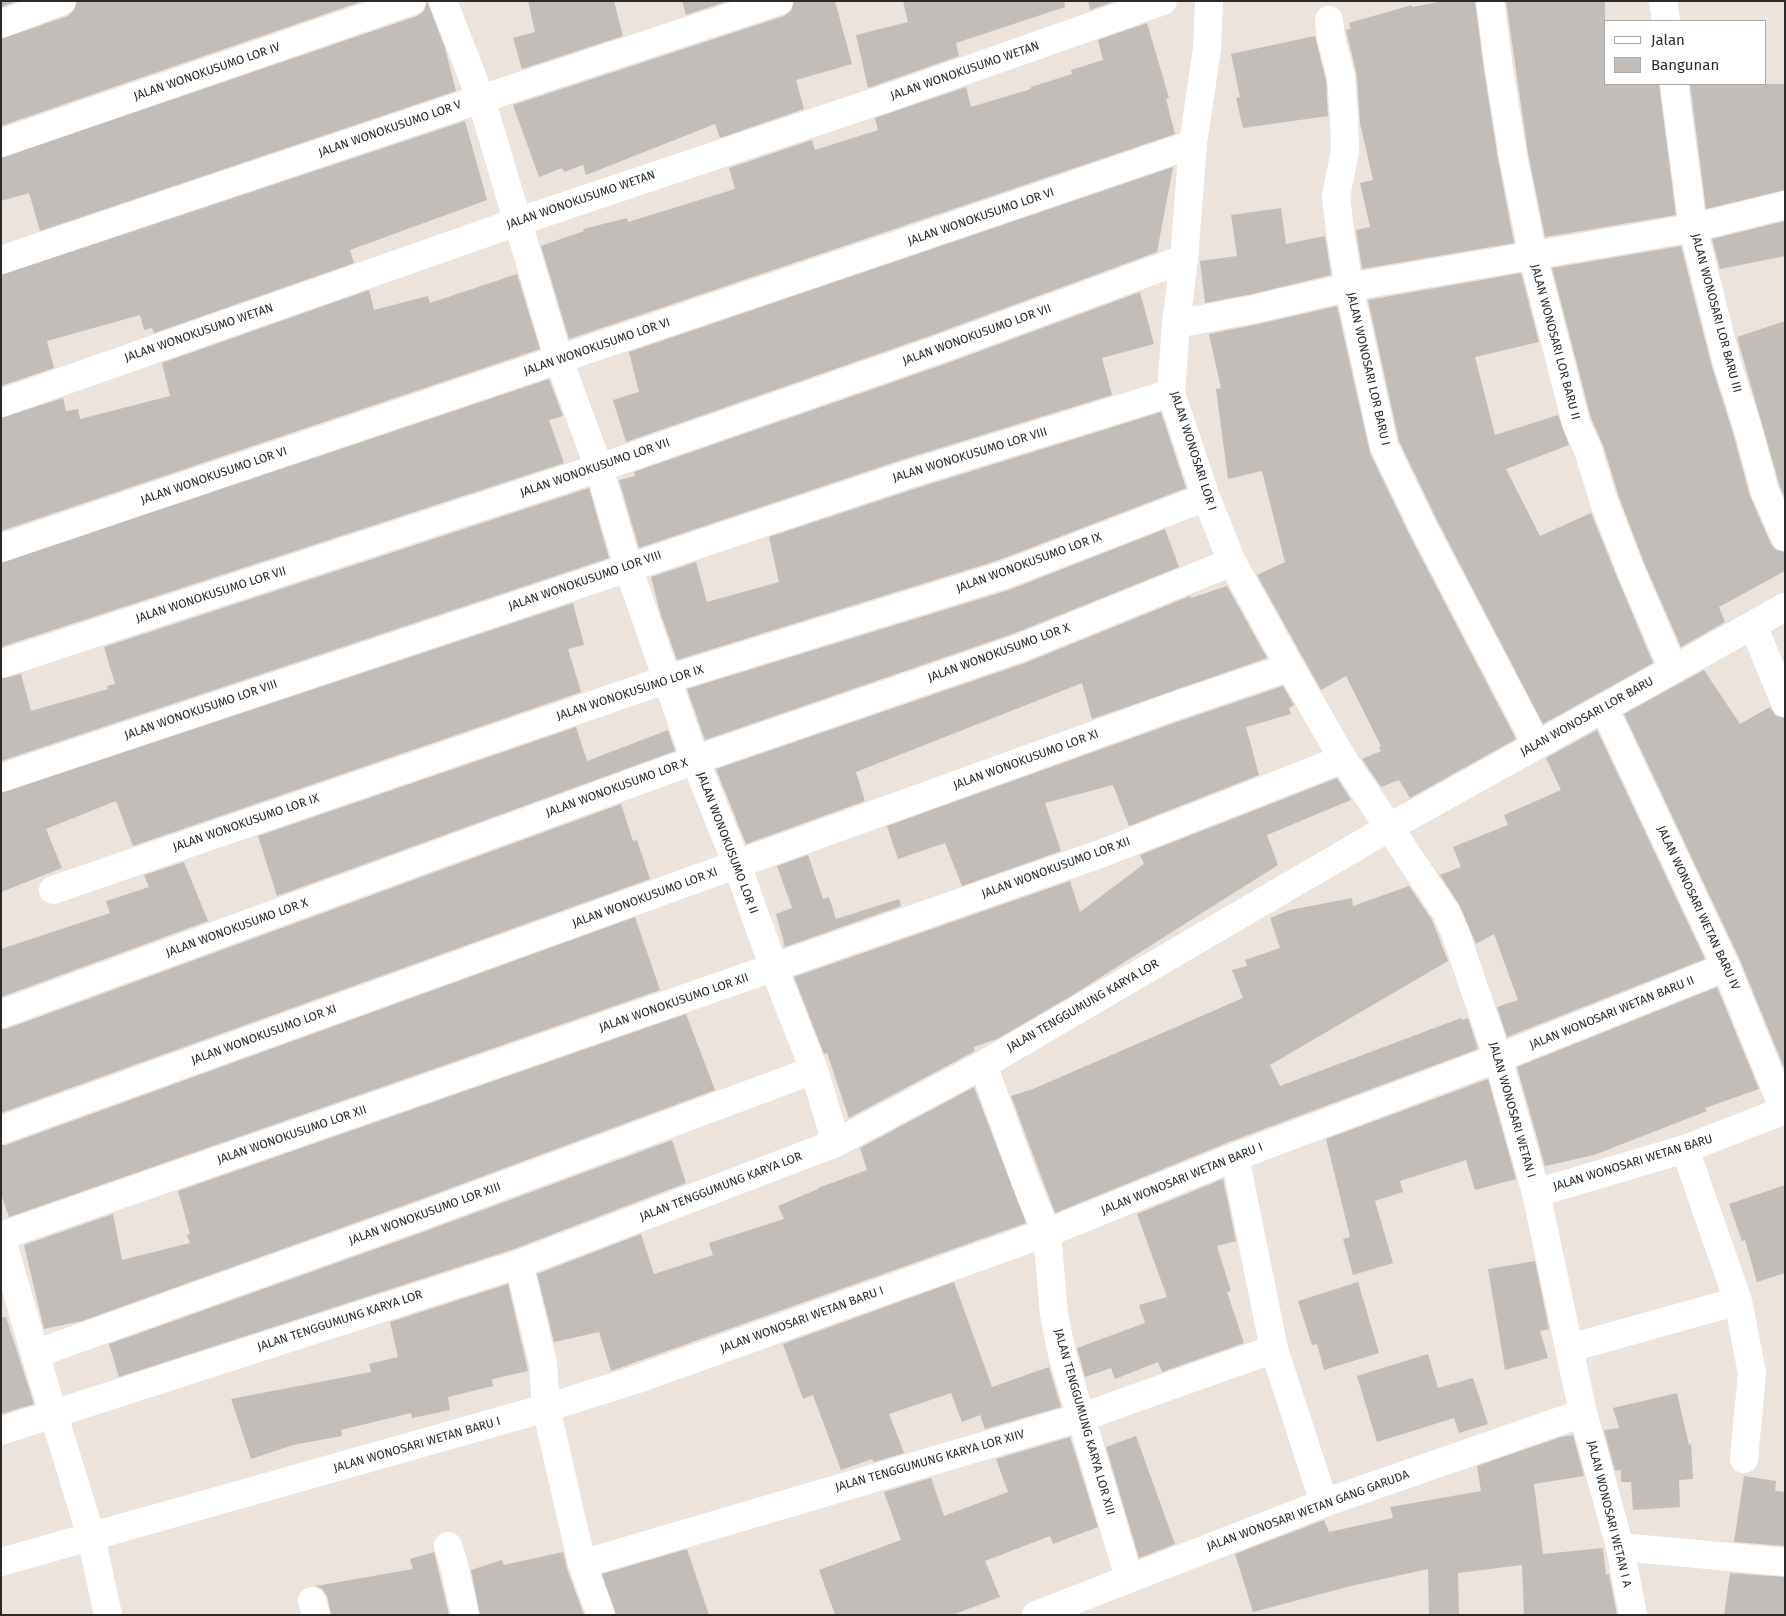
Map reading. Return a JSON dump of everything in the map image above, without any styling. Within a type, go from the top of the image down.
[{"type":"street","points":[[1,24],[62,1]]},
{"type":"street","name":"JALAN WONOKUSUMO LOR IV","points":[[1,143],[412,1]]},
{"type":"street","name":"JALAN WONOKUSUMO LOR II","points":[[443,1],[481,99],[559,360],[599,468],[628,567],[695,760],[737,864],[774,968],[814,1070],[836,1143]]},
{"type":"street","name":"JALAN WONOKUSUMO LOR V","points":[[1,260],[779,1]]},
{"type":"street","name":"JALAN WONOKUSUMO WETAN","points":[[1,403],[517,222],[887,99],[1163,1]]},
{"type":"street","name":"JALAN WONOSARI LOR I","points":[[1210,1],[1207,49],[1193,144],[1171,393],[1206,497],[1232,562],[1343,759],[1390,827]]},
{"type":"street","name":"JALAN WONOSARI LOR BARU II","points":[[1490,1],[1508,126],[1533,256],[1576,423],[1588,450],[1604,502],[1673,669]]},
{"type":"street","points":[[1663,1],[1666,20]]},
{"type":"street","name":"JALAN WONOSARI LOR BARU I","points":[[1329,20],[1331,38],[1341,77],[1345,150],[1336,196],[1349,287],[1384,446],[1424,529],[1536,745]]},
{"type":"street","name":"JALAN WONOSARI LOR BARU III","points":[[1674,85],[1693,228],[1727,363],[1765,492],[1785,537]]},
{"type":"street","name":"JALAN WONOKUSUMO LOR VI","points":[[1,548],[1193,144]]},
{"type":"street","points":[[1176,324],[1255,309],[1349,287],[1693,228],[1785,205]]},
{"type":"street","name":"JALAN WONOKUSUMO LOR VII","points":[[1,664],[599,468],[940,349],[1184,259]]},
{"type":"street","name":"JALAN WONOKUSUMO LOR VIII","points":[[1,778],[906,475],[1171,393]]},
{"type":"street","name":"JALAN WONOKUSUMO LOR IX","points":[[53,890],[668,679],[1004,575],[1206,497]]},
{"type":"street","name":"JALAN WONOKUSUMO LOR X","points":[[1,1014],[695,760],[1020,648],[1232,562]]},
{"type":"street","name":"JALAN WONOSARI LOR BARU","points":[[1390,827],[1785,607]]},
{"type":"street","points":[[1753,626],[1785,703]]},
{"type":"street","name":"JALAN WONOKUSUMO LOR XI","points":[[1,1130],[1172,707],[1290,667]]},
{"type":"street","name":"JALAN WONOSARI WETAN BARU IV","points":[[1604,708],[1726,967],[1785,1110]]},
{"type":"street","name":"JALAN WONOKUSUMO LOR XII","points":[[1,1237],[1100,854],[1343,759]]},
{"type":"street","name":"JALAN WONOSARI WETAN I","points":[[1390,827],[1446,912],[1455,932],[1498,1058],[1536,1193],[1583,1414]]},
{"type":"street","name":"JALAN TENGGUMUNG KARYA LOR","points":[[1,1431],[519,1264],[836,1143],[983,1065],[1390,827]]},
{"type":"street","name":"JALAN WONOSARI WETAN BARU II","points":[[1498,1058],[1726,967]]},
{"type":"street","name":"JALAN WONOSARI WETAN BARU I","points":[[1,1562],[546,1408],[644,1377],[1046,1233],[1235,1157],[1498,1058]]},
{"type":"street","name":"JALAN TENGGUMUNG KARYA LOR XIII","points":[[983,1065],[1046,1233],[1056,1322],[1062,1354],[1129,1578]]},
{"type":"street","name":"JALAN WONOKUSUMO LOR XIII","points":[[35,1354],[421,1216],[814,1070]]},
{"type":"street","name":"JALAN WONOSARI WETAN BARU","points":[[1536,1193],[1685,1149],[1785,1110]]},
{"type":"street","points":[[1685,1149],[1738,1301],[1752,1373],[1751,1405],[1744,1460]]},
{"type":"street","points":[[1235,1157],[1274,1350],[1324,1504]]},
{"type":"street","points":[[1,1237],[91,1536],[108,1615]]},
{"type":"street","points":[[519,1264],[543,1363],[546,1408],[582,1564],[602,1615]]},
{"type":"street","points":[[1570,1348],[1738,1301]]},
{"type":"street","name":"JALAN TENGGUMUNG KARYA LOR XIIV","points":[[582,1564],[1082,1417],[1274,1350]]},
{"type":"street","name":"JALAN WONOSARI WETAN GANG GARUDA","points":[[1036,1615],[1082,1606],[1129,1578],[1324,1504],[1583,1414]]},
{"type":"street","name":"JALAN WONOSARI WETAN I A","points":[[1583,1414],[1620,1547],[1633,1615]]},
{"type":"street","points":[[448,1546],[465,1615]]},
{"type":"street","points":[[1620,1547],[1785,1562]]},
{"type":"building","points":[[1,1],[17,1],[1,7]]},
{"type":"building","points":[[77,1],[363,1],[1,126],[1,39],[68,16],[74,10]]},
{"type":"building","points":[[427,1],[445,48],[456,91],[40,231],[29,193],[1,201],[1,158],[417,16],[424,11]]},
{"type":"building","points":[[528,1],[614,1],[623,36],[522,69],[513,38],[535,32]]},
{"type":"building","points":[[682,1],[728,1],[686,15]]},
{"type":"building","points":[[794,1],[835,1],[852,64],[796,80],[804,109],[720,138],[715,124],[586,175],[583,165],[564,172],[562,168],[539,177],[513,105],[784,16],[791,11]]},
{"type":"building","points":[[903,1],[1064,1],[1065,7],[956,43],[959,56],[868,88],[856,35],[908,22]]},
{"type":"building","points":[[1088,1],[1115,1],[1090,10]]},
{"type":"building","points":[[1444,1],[1475,1],[1498,159],[1514,243],[1362,269],[1356,230],[1370,227],[1360,183],[1373,180],[1360,123],[1357,76],[1346,30],[1351,29],[1349,23],[1412,5],[1412,7]]},
{"type":"building","points":[[1506,1],[1605,1],[1604,85],[1659,85],[1676,215],[1545,237],[1528,153]]},
{"type":"building","points":[[1147,23],[1169,98],[1166,99],[1175,134],[569,339],[541,246],[584,231],[583,229],[627,218],[628,222],[735,189],[729,168],[812,140],[815,150],[878,130],[875,118],[966,87],[971,107],[1031,89],[1031,87],[1072,74],[1071,70],[1103,60],[1098,40]]},
{"type":"building","points":[[1315,36],[1326,80],[1328,116],[1243,128],[1236,98],[1240,97],[1231,54]]},
{"type":"building","points":[[1785,84],[1785,190],[1706,209],[1690,85]]},
{"type":"building","points":[[465,121],[487,200],[350,250],[354,263],[154,333],[152,328],[144,330],[140,315],[47,341],[54,368],[1,386],[1,275]]},
{"type":"building","points":[[1173,167],[1157,252],[935,334],[626,442],[613,400],[639,392],[629,352]]},
{"type":"building","points":[[1281,208],[1286,244],[1325,236],[1331,275],[1205,303],[1200,261],[1237,256],[1231,215]]},
{"type":"building","points":[[1785,221],[1785,256],[1720,269],[1712,239]]},
{"type":"building","points":[[1681,246],[1712,367],[1750,496],[1771,544],[1776,550],[1785,552],[1785,571],[1719,607],[1725,622],[1681,647],[1645,565],[1619,497],[1603,445],[1591,418],[1552,268]]},
{"type":"building","points":[[1521,273],[1539,342],[1475,357],[1495,435],[1558,415],[1569,445],[1506,469],[1540,536],[1591,513],[1653,663],[1543,724],[1438,522],[1399,441],[1368,300]]},
{"type":"building","points":[[517,274],[540,349],[1,531],[1,418],[63,398],[66,411],[78,409],[80,419],[170,396],[162,363],[369,290],[374,310],[428,296],[430,303]]},
{"type":"building","points":[[1140,292],[1154,344],[1102,358],[1112,395],[901,460],[639,548],[619,480],[635,476],[634,472],[945,364]]},
{"type":"building","points":[[1337,306],[1370,453],[1410,536],[1516,739],[1410,798],[1399,780],[1381,787],[1362,759],[1381,751],[1379,747],[1381,746],[1346,676],[1321,690],[1257,575],[1285,562],[1262,471],[1228,479],[1216,389],[1221,388],[1209,334]]},
{"type":"building","points":[[1785,321],[1785,498],[1780,487],[1737,337]]},
{"type":"building","points":[[549,379],[563,416],[549,420],[564,463],[1,647],[1,563]]},
{"type":"building","points":[[1161,412],[1186,488],[999,560],[677,660],[660,612],[651,577],[696,562],[707,602],[779,582],[769,537],[911,490]]},
{"type":"building","points":[[589,488],[609,558],[1,761],[1,679],[21,674],[31,711],[108,689],[107,686],[115,684],[104,647]]},
{"type":"building","points":[[1165,529],[1179,567],[1015,633],[705,740],[687,689],[1009,590]]},
{"type":"building","points":[[1227,586],[1267,658],[1092,719],[1082,683],[856,772],[865,801],[746,844],[716,769],[1025,663],[1190,596],[1191,598]]},
{"type":"building","points":[[573,603],[584,645],[568,649],[581,692],[133,846],[116,801],[46,829],[62,868],[1,892],[1,793]]},
{"type":"building","points":[[1704,670],[1740,724],[1770,707],[1776,716],[1785,718],[1785,1070],[1740,960],[1624,714]]},
{"type":"building","points":[[1283,686],[1294,705],[1289,708],[1291,714],[1246,727],[1259,775],[1129,826],[1113,785],[1045,803],[1061,851],[962,886],[945,843],[898,859],[887,826]]},
{"type":"building","points":[[576,727],[587,761],[668,730],[675,751],[277,896],[258,836]]},
{"type":"building","points":[[1597,730],[1705,959],[1507,1037],[1497,1007],[1518,1000],[1494,934],[1476,944],[1460,906],[1440,875],[1461,867],[1453,847],[1508,825],[1504,815],[1561,790],[1546,758]]},
{"type":"building","points":[[1337,778],[1351,800],[1267,835],[1278,865],[1071,996],[997,1039],[974,1047],[975,1051],[849,1118],[827,1053],[824,1054],[794,977],[1070,881],[1080,912],[1144,864],[1140,855]]},
{"type":"building","points":[[621,804],[633,841],[637,840],[650,879],[1,1113],[1,1029],[6,1029]]},
{"type":"building","points":[[808,855],[823,899],[829,897],[836,919],[899,899],[901,906],[785,947],[776,914],[792,908],[777,866]]},
{"type":"building","points":[[184,862],[208,921],[1,997],[1,949],[110,913],[106,901],[149,887],[144,875]]},
{"type":"building","points":[[1409,886],[1432,920],[1448,961],[1270,1065],[1280,1086],[1461,1018],[1462,1020],[1468,1018],[1478,1049],[1229,1142],[1055,1213],[1011,1096],[1033,1089],[1243,998],[1232,970],[1247,966],[1245,960],[1280,948],[1270,918],[1290,910],[1352,898],[1353,906]]},
{"type":"building","points":[[635,917],[660,990],[9,1217],[1,1194],[1,1145],[6,1145]]},
{"type":"building","points":[[1717,987],[1759,1089],[1705,1108],[1707,1111],[1594,1155],[1545,1166],[1517,1067]]},
{"type":"building","points":[[686,1014],[715,1090],[416,1201],[82,1321],[44,1329],[24,1245],[113,1214],[122,1260],[190,1243],[187,1235],[190,1234],[178,1191]]},
{"type":"building","points":[[1488,1079],[1516,1179],[1475,1190],[1466,1160],[1400,1181],[1403,1192],[1375,1201],[1393,1263],[1353,1275],[1343,1239],[1350,1237],[1326,1139]]},
{"type":"building","points":[[974,1087],[1026,1223],[611,1371],[599,1332],[554,1342],[537,1274],[641,1234],[654,1274],[713,1255],[709,1243],[784,1219],[778,1206],[818,1188],[867,1170],[860,1148]]},
{"type":"building","points":[[672,1140],[686,1183],[514,1249],[119,1377],[109,1344],[426,1231]]},
{"type":"building","points":[[1223,1179],[1236,1241],[1217,1246],[1231,1291],[1227,1292],[1244,1343],[1162,1372],[1158,1362],[1115,1379],[1111,1368],[1085,1377],[1077,1348],[1145,1323],[1139,1305],[1167,1297],[1137,1214]]},
{"type":"building","points":[[1785,1185],[1785,1273],[1757,1282],[1745,1240],[1742,1241],[1729,1204]]},
{"type":"building","points":[[1535,1261],[1549,1329],[1540,1331],[1548,1358],[1505,1370],[1488,1269]]},
{"type":"building","points":[[954,1282],[992,1387],[1049,1367],[1061,1407],[985,1429],[980,1415],[962,1422],[951,1393],[889,1414],[904,1453],[874,1462],[872,1459],[841,1470],[813,1395],[803,1399],[783,1344]]},
{"type":"building","points":[[1358,1282],[1379,1353],[1324,1370],[1317,1344],[1312,1345],[1298,1301]]},
{"type":"building","points":[[508,1284],[528,1371],[492,1379],[493,1386],[448,1397],[450,1410],[412,1418],[411,1413],[341,1430],[342,1436],[293,1445],[251,1459],[231,1399],[371,1372],[369,1364],[398,1357],[390,1322]]},
{"type":"building","points":[[6,1317],[34,1404],[1,1414],[1,1318]]},
{"type":"building","points":[[1428,1354],[1438,1388],[1473,1378],[1488,1424],[1459,1433],[1454,1418],[1377,1442],[1357,1376]]},
{"type":"building","points":[[1677,1393],[1689,1445],[1691,1444],[1693,1479],[1679,1480],[1680,1507],[1633,1510],[1631,1482],[1621,1482],[1621,1470],[1615,1471],[1604,1430],[1619,1428],[1613,1408]]},
{"type":"building","points":[[1573,1435],[1584,1476],[1534,1484],[1543,1554],[1603,1548],[1606,1575],[1609,1574],[1617,1615],[1524,1615],[1522,1565],[1458,1573],[1459,1615],[1429,1615],[1428,1569],[1351,1586],[1253,1612],[1235,1554],[1324,1520],[1329,1532],[1393,1518],[1390,1507],[1481,1491],[1477,1466],[1561,1437]]},
{"type":"building","points":[[1136,1436],[1175,1544],[1139,1558],[1106,1447]]},
{"type":"building","points":[[1070,1437],[1098,1527],[1053,1544],[1050,1536],[985,1561],[1000,1597],[952,1615],[835,1615],[819,1570],[901,1540],[884,1492],[931,1478],[944,1516],[1008,1492],[996,1459]]},
{"type":"building","points":[[1744,1476],[1776,1481],[1775,1491],[1785,1492],[1785,1546],[1734,1542]]},
{"type":"building","points":[[687,1549],[709,1615],[616,1615],[602,1574]]},
{"type":"building","points":[[434,1552],[449,1615],[331,1615],[327,1596],[322,1589],[316,1586],[413,1569],[410,1559]]},
{"type":"building","points":[[563,1552],[567,1569],[584,1615],[480,1615],[471,1570],[502,1560],[504,1565]]},
{"type":"building","points":[[1730,1573],[1785,1577],[1785,1615],[1724,1615]]}]
